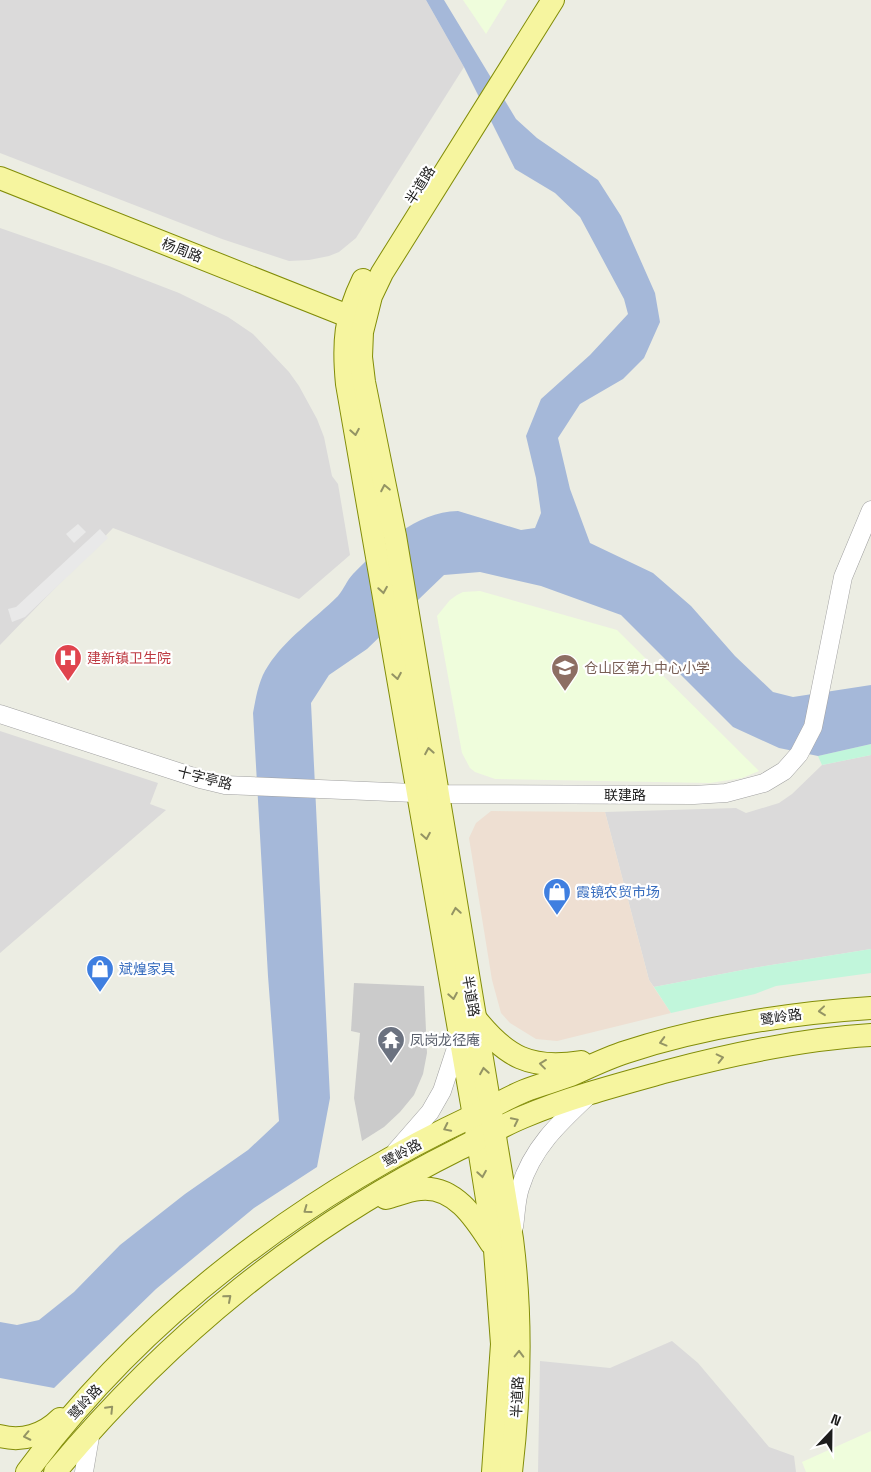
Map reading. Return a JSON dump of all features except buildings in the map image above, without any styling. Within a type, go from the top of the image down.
[{"type":"main road","name":"半道路","points":[[511,1472],[516,1421],[519,1348],[517,1290],[503,1244],[485,1136],[474,1017],[428,793],[389,628],[376,551],[356,383],[355,326],[358,289],[372,263],[536,0]]},
{"type":"main road","name":"半道路","points":[[355,326],[386,267],[552,0]]},
{"type":"main road","name":"杨周路","points":[[0,178],[355,326]]},
{"type":"main road","name":"杨周路","points":[[0,193],[355,326]]},
{"type":"main road","name":"半道路","points":[[356,383],[395,536],[460,1035],[482,1112]]},
{"type":"main road","name":"鹭岭路","points":[[27,1472],[95,1390],[150,1335],[236,1262],[320,1201],[387,1160],[446,1128],[522,1092],[626,1052],[668,1040],[752,1022],[808,1013],[871,1008]]},
{"type":"main road","points":[[474,1017],[504,1049],[528,1062],[563,1064],[626,1052]]},
{"type":"main road","name":"鹭岭路","points":[[55,1472],[91,1429],[151,1367],[231,1295],[259,1272],[349,1210],[423,1167],[523,1117],[675,1069],[798,1043],[871,1035]]},
{"type":"main road","points":[[349,1210],[423,1188],[445,1193],[462,1203],[503,1244]]},
{"type":"main road","name":"半道路","points":[[494,1472],[502,1344],[503,1244]]},
{"type":"main road","points":[[0,1436],[26,1438],[43,1431],[58,1422],[83,1394],[95,1390]]},
{"type":"street","name":"联建路","points":[[428,793],[578,796],[726,793],[754,787],[769,781],[784,771],[799,754],[816,719],[819,690],[843,577],[871,510]]},
{"type":"street","name":"十字亭路","points":[[0,714],[200,779],[225,785],[252,788],[428,793]]},
{"type":"street","points":[[387,1160],[430,1112],[442,1091],[460,1035]]},
{"type":"street","points":[[503,1244],[520,1189],[535,1152],[554,1128],[589,1095]]},
{"type":"street","points":[[84,1472],[91,1429]]},
{"type":"shaded area","points":[[0,0],[426,0],[464,67],[356,238],[339,252],[329,256],[289,261],[222,239],[0,153]]},
{"type":"shaded area","points":[[463,0],[507,0],[486,34]]},
{"type":"shaded area","points":[[0,228],[179,293],[228,317],[253,334],[289,372],[317,419],[324,437],[332,476],[338,484],[350,555],[299,599],[113,528],[0,645]]},
{"type":"shaded area","points":[[78,524],[86,532],[74,543],[66,534]]},
{"type":"shaded area","points":[[100,529],[108,538],[25,617],[12,622],[8,609],[16,607]]},
{"type":"shaded area","name":"仓山区第九中心小学","points":[[480,591],[617,630],[759,771],[742,778],[710,783],[495,779],[475,772],[470,768],[462,753],[437,616],[450,600],[457,595],[463,592]]},
{"type":"shaded area","points":[[0,731],[158,783],[150,804],[166,810],[0,953]]},
{"type":"shaded area","points":[[871,744],[871,755],[822,765],[818,756]]},
{"type":"shaded area","points":[[871,755],[871,949],[753,968],[654,987],[649,980],[605,812],[736,808],[746,813],[779,803],[792,794],[822,765]]},
{"type":"shaded area","name":"霞镜农贸市场","points":[[491,811],[605,812],[649,980],[671,1013],[557,1041],[536,1039],[510,1023],[501,1013],[492,980],[469,838],[476,823]]},
{"type":"shaded area","points":[[871,949],[871,973],[776,986],[755,994],[671,1013],[654,987],[753,968]]},
{"type":"shaded area","name":"凤岗龙径庵","points":[[354,983],[424,986],[427,1053],[423,1074],[414,1095],[400,1112],[384,1127],[362,1141],[354,1098],[360,1033],[351,1031]]},
{"type":"shaded area","points":[[672,1341],[698,1363],[769,1447],[794,1456],[796,1472],[538,1472],[540,1361],[610,1368]]},
{"type":"shaded area","points":[[871,1431],[871,1472],[806,1472],[802,1462]]},
{"type":"water","points":[[426,0],[444,0],[516,119],[537,138],[598,180],[621,216],[655,293],[660,322],[644,358],[623,379],[580,404],[558,438],[570,489],[590,543],[653,573],[691,606],[735,656],[773,692],[793,697],[871,685],[871,744],[818,756],[779,748],[733,727],[621,615],[541,586],[480,572],[444,575],[367,649],[329,675],[311,703],[330,1098],[317,1167],[254,1208],[156,1289],[54,1388],[0,1378],[0,1322],[17,1325],[39,1320],[74,1292],[120,1245],[185,1194],[248,1150],[279,1121],[268,976],[253,713],[258,688],[265,671],[283,646],[338,596],[351,576],[364,563],[400,532],[414,524],[428,517],[458,511],[521,530],[535,528],[541,513],[536,478],[526,436],[541,399],[590,355],[628,314],[624,299],[580,217],[555,193],[515,169],[464,67]]},
{"type":"place","name":"建新镇卫生院","points":[[68,682]]},
{"type":"place","name":"仓山区第九中心小学","points":[[565,692]]},
{"type":"place","name":"霞镜农贸市场","points":[[557,916]]},
{"type":"place","name":"斌煌家具","points":[[100,993]]},
{"type":"place","name":"凤岗龙径庵","points":[[391,1064]]}]
